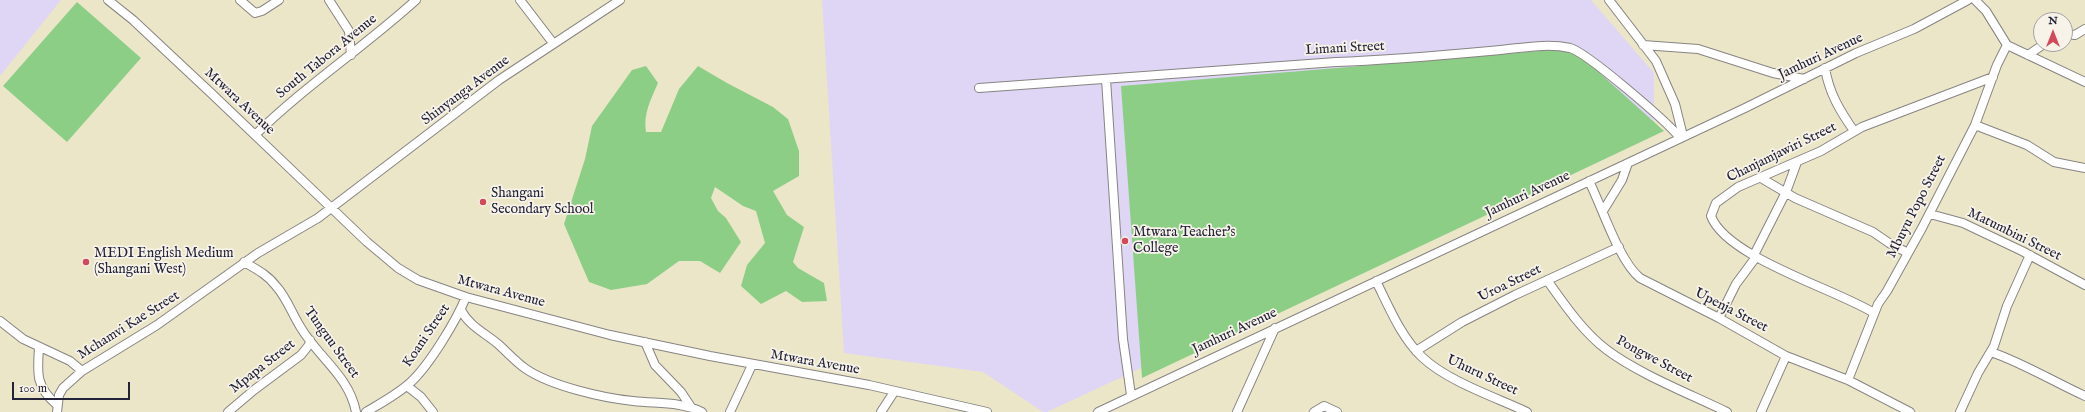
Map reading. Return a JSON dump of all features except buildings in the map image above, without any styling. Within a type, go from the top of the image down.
[{"type":"street","name":"Mtwara Avenue","points":[[108,0],[132,20],[332,209],[398,268],[418,280],[466,297],[645,342],[752,364],[869,385],[894,392],[959,404],[987,412]]},
{"type":"street","points":[[240,0],[255,13],[262,11],[279,0]]},
{"type":"street","points":[[329,0],[349,31],[351,55]]},
{"type":"street","name":"South Tabora Avenue","points":[[255,135],[290,101],[351,55],[416,0]]},
{"type":"street","points":[[520,0],[554,43]]},
{"type":"street","name":"Shinyanga Avenue","points":[[332,209],[415,146],[467,103],[620,0]]},
{"type":"street","points":[[1609,0],[1656,61],[1665,78],[1675,104],[1681,137]]},
{"type":"street","name":"Jamhuri Avenue","points":[[1102,411],[1131,395],[1376,282],[1825,68],[1914,29],[1968,0]]},
{"type":"street","points":[[1975,0],[1989,14],[2007,45],[2085,82]]},
{"type":"street","points":[[2073,35],[2085,29]]},
{"type":"street","points":[[1643,45],[1698,49],[1773,73],[1804,79]]},
{"type":"street","name":"Mbuyu Popo Street","points":[[1848,380],[1874,313],[1930,214],[1975,125],[2007,45]]},
{"type":"street","name":"Limani Street","points":[[979,88],[1328,62],[1382,60],[1532,46],[1560,47],[1583,54],[1663,119],[1681,137]]},
{"type":"street","points":[[2028,55],[2033,52]]},
{"type":"street","name":"Chanjamjawiri Street","points":[[1825,68],[1827,83],[1834,100],[1854,131],[1841,141],[1733,190],[1716,203],[1710,216],[1719,231],[1755,256],[1838,294],[1874,313]]},
{"type":"street","points":[[1854,131],[1993,77]]},
{"type":"street","points":[[1106,79],[1123,339],[1131,395]]},
{"type":"street","points":[[1975,125],[2031,147],[2045,158],[2054,162],[2085,168]]},
{"type":"street","points":[[1718,318],[1736,284],[1755,256],[1786,192],[1797,162]]},
{"type":"street","points":[[1603,212],[1622,180],[1628,163]]},
{"type":"street","points":[[1761,178],[1832,215],[1873,232],[1889,243],[1908,253]]},
{"type":"street","name":"Upenja Street","points":[[1589,181],[1630,268],[1640,278],[1718,318],[1786,356],[1848,380],[1907,411]]},
{"type":"street","name":"Mchamvi Kae Street","points":[[57,409],[63,388],[82,371],[182,308],[244,262],[332,209]]},
{"type":"street","name":"Matumbini Street","points":[[1930,214],[1963,223],[2030,255],[2085,285]]},
{"type":"street","name":"Uroa Street","points":[[1416,351],[1462,322],[1547,280],[1619,247]]},
{"type":"street","points":[[1960,412],[1970,389],[1991,352],[2012,291],[2030,255]]},
{"type":"street","name":"Tunguu Street","points":[[244,262],[263,274],[276,285],[289,304],[301,328],[345,383],[356,412]]},
{"type":"street","name":"Pongwe Street","points":[[1547,280],[1584,328],[1606,349],[1642,370],[1727,412]]},
{"type":"street","name":"Uhuru Street","points":[[1376,282],[1395,319],[1416,351],[1443,374],[1527,412]]},
{"type":"street","name":"Koani Street","points":[[366,412],[406,386],[419,374],[461,310],[466,297]]},
{"type":"street","points":[[461,310],[464,316],[477,328],[497,343],[525,368],[546,379],[583,391],[628,400],[663,402],[691,407],[702,412]]},
{"type":"street","points":[[0,321],[12,333],[39,348],[70,361],[82,371]]},
{"type":"street","points":[[1237,412],[1275,328]]},
{"type":"street","name":"Mpapa Street","points":[[228,412],[254,390],[301,355],[309,345],[310,340]]},
{"type":"street","points":[[645,342],[655,365],[681,392],[691,407]]},
{"type":"street","points":[[39,348],[39,381],[57,409]]},
{"type":"street","points":[[1991,352],[2020,364],[2066,389],[2085,396]]},
{"type":"street","points":[[301,355],[322,353]]},
{"type":"street","points":[[1761,412],[1786,356]]},
{"type":"street","points":[[730,412],[752,364]]},
{"type":"street","points":[[406,386],[421,397],[434,412]]},
{"type":"street","points":[[881,412],[894,392]]},
{"type":"street","points":[[1314,412],[1324,406],[1337,412]]},
{"type":"shaded area","points":[[0,0],[61,0],[0,76]]},
{"type":"shaded area","name":"Mtwara Teacher's College","points":[[822,0],[1591,0],[1654,73],[1654,128],[1047,412],[1043,412],[983,372],[844,353]]},
{"type":"green space","points":[[77,2],[141,58],[67,142],[3,86]]},
{"type":"green space","points":[[1564,49],[1583,58],[1664,131],[1142,378],[1121,86]]},
{"type":"green space","points":[[646,66],[658,83],[650,101],[647,113],[645,125],[646,132],[661,132],[679,89],[698,66],[773,107],[788,119],[799,151],[799,176],[773,191],[787,215],[804,227],[793,262],[798,268],[824,283],[827,301],[802,302],[786,291],[761,304],[741,286],[747,265],[765,243],[756,211],[743,206],[715,187],[711,198],[718,211],[726,218],[741,242],[720,273],[700,261],[679,261],[647,284],[611,290],[589,282],[564,224],[585,159],[592,126],[632,70]]},
{"type":"place","name":"Shangani Secondary School","points":[[483,202]]},
{"type":"place","name":"Mtwara Teacher's College","points":[[1125,241]]},
{"type":"place","name":"MEDI English Medium (Shangani West)","points":[[86,262]]}]
